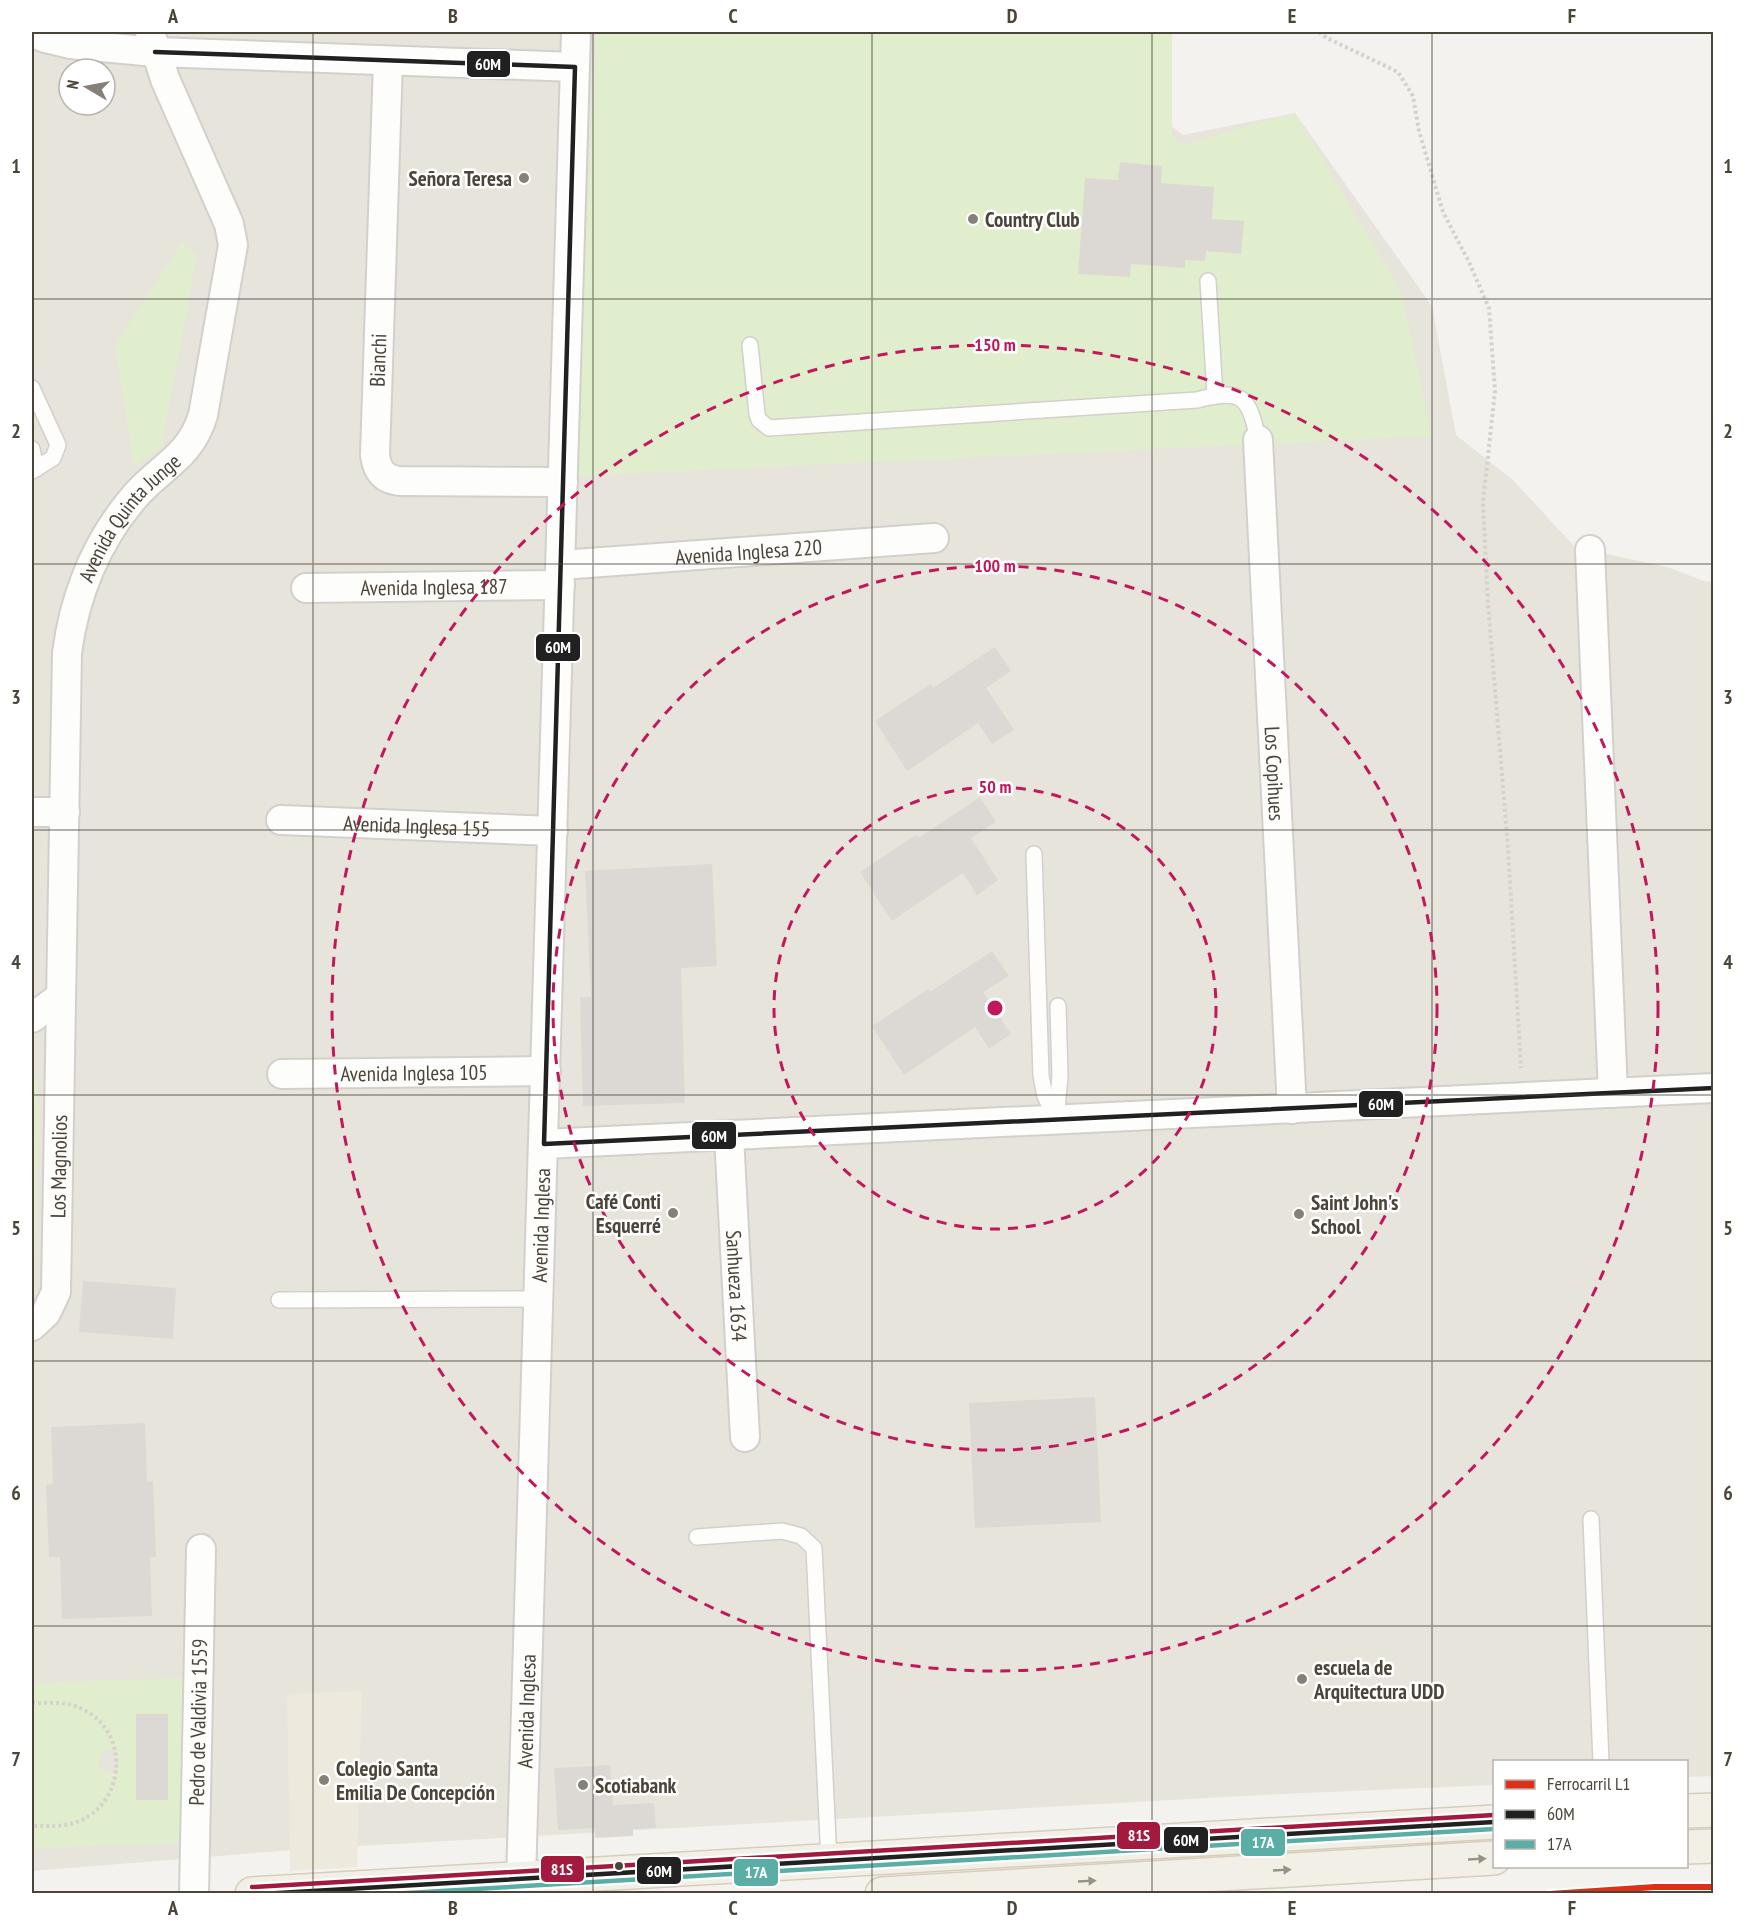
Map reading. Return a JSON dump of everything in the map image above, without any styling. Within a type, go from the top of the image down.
[{"type":"main road","points":[[1688,1811],[1713,1810]]},
{"type":"main road","points":[[252,1893],[520,1889],[829,1861],[1493,1822]]},
{"type":"main road","points":[[1688,1847],[1713,1846]]},
{"type":"main road","points":[[882,1893],[1493,1858]]},
{"type":"street","points":[[32,32],[51,40],[70,44],[153,42],[388,61],[575,67]]},
{"type":"street","name":"Avenida Inglesa","points":[[520,1889],[576,32]]},
{"type":"street","name":"Avenida Quinta Junge","points":[[60,997],[67,653],[75,607],[92,561],[118,518],[149,482],[184,451],[199,429],[233,245],[229,224],[165,79],[153,42]]},
{"type":"street","name":"Bianchi","points":[[388,61],[375,455],[378,469],[390,480],[399,481],[563,482]]},
{"type":"street","name":"Los Copihues","points":[[1258,440],[1292,1109]]},
{"type":"street","name":"Avenida Inglesa 220","points":[[560,575],[934,538]]},
{"type":"street","points":[[1590,550],[1613,1093]]},
{"type":"street","name":"Avenida Inglesa 187","points":[[306,588],[560,575]]},
{"type":"street","points":[[32,812],[64,812]]},
{"type":"street","name":"Avenida Inglesa 155","points":[[281,820],[553,831]]},
{"type":"street","points":[[32,1018],[60,997]]},
{"type":"street","name":"Los Magnolios","points":[[32,1326],[46,1312],[56,1292],[60,997]]},
{"type":"street","name":"Avenida Inglesa 105","points":[[282,1074],[546,1071]]},
{"type":"street","points":[[544,1144],[1713,1088]]},
{"type":"street","name":"Sanhueza 1634","points":[[729,1136],[745,1437]]},
{"type":"street","name":"Pedro de Valdivia 1559","points":[[194,1893],[201,1549]]},
{"type":"lane","points":[[1208,281],[1215,395]]},
{"type":"lane","points":[[750,345],[757,414],[759,420],[769,428],[1197,400],[1215,395],[1234,396],[1241,398],[1247,404],[1252,414],[1258,440]]},
{"type":"lane","points":[[32,388],[58,445],[53,458],[34,470],[32,449]]},
{"type":"lane","points":[[1034,854],[1041,1076],[1045,1096],[1056,1120]]},
{"type":"lane","points":[[1056,1120],[1060,1076],[1058,1006]]},
{"type":"lane","points":[[279,1300],[539,1299]]},
{"type":"lane","points":[[1591,1519],[1601,1760]]},
{"type":"lane","points":[[696,1537],[782,1532],[801,1536],[814,1548],[829,1861]]},
{"type":"path","points":[[1319,32],[1398,72],[1413,96],[1419,131],[1443,212],[1468,260],[1489,308],[1494,391],[1483,502],[1488,604],[1508,848],[1522,1098]]},
{"type":"path","points":[[32,1703],[68,1704],[90,1713],[107,1730],[114,1744],[117,1760],[116,1775],[111,1790],[103,1804],[91,1815],[77,1822],[62,1825],[32,1826]]},
{"type":"shaded area","points":[[32,32],[1163,32],[1165,121],[1183,135],[1295,113],[1432,306],[1456,435],[1513,480],[1575,547],[1667,567],[1704,581],[1713,582],[1713,1776],[1688,1777],[1688,1760],[1493,1760],[1493,1785],[1260,1795],[305,1849],[32,1871]]},
{"type":"shaded area","name":"Colegio Santa Emilia De Concepción","points":[[362,1691],[357,1867],[290,1871],[287,1694]]},
{"type":"green space","name":"Country Club","points":[[596,32],[1172,32],[1172,137],[1183,145],[1295,113],[1402,294],[1431,436],[575,476]]},
{"type":"green space","points":[[182,243],[197,255],[161,448],[134,466],[115,345]]},
{"type":"green space","points":[[32,1074],[37,1080],[40,1114],[32,1289]]},
{"type":"green space","points":[[186,1678],[184,1843],[32,1848],[32,1683]],"holes":[[[113,1749],[116,1751],[116,1772],[108,1774],[99,1767],[98,1759],[101,1752]]]},
{"type":"building","points":[[1120,162],[1162,166],[1161,183],[1214,187],[1212,219],[1244,221],[1241,254],[1206,251],[1205,261],[1185,260],[1185,268],[1131,264],[1130,277],[1078,274],[1085,178],[1118,180]]},
{"type":"building","points":[[995,647],[1011,671],[986,688],[1014,730],[992,744],[978,723],[907,771],[875,721],[931,684],[933,688]]},
{"type":"building","points":[[980,797],[996,822],[971,838],[998,880],[977,895],[963,873],[892,921],[860,872],[916,835],[918,838]]},
{"type":"building","points":[[712,864],[717,966],[681,968],[685,1103],[583,1106],[580,997],[591,997],[585,871]]},
{"type":"building","points":[[992,951],[1009,976],[983,992],[1011,1034],[989,1049],[975,1027],[904,1075],[872,1026],[928,989],[930,992]]},
{"type":"building","points":[[83,1281],[176,1288],[173,1339],[79,1332]]},
{"type":"building","points":[[1095,1397],[1101,1522],[975,1528],[969,1403]]},
{"type":"building","points":[[145,1423],[147,1482],[153,1481],[156,1557],[150,1557],[152,1616],[62,1619],[60,1557],[49,1557],[46,1485],[53,1484],[51,1427]]},
{"type":"building","points":[[136,1714],[168,1714],[168,1800],[136,1800]]},
{"type":"building","name":"Scotiabank","points":[[610,1765],[613,1805],[654,1803],[656,1828],[633,1829],[633,1836],[595,1838],[595,1828],[558,1830],[554,1768]]},
{"type":"rail line","name":"L1","points":[[1550,1894],[1655,1887],[1714,1887]]},
{"type":"transit line","name":"60M","points":[[155,52],[575,67],[544,1144],[1714,1088]]},
{"type":"transit line","name":"81S","points":[[252,1887],[1493,1815]]},
{"type":"transit line","name":"60M","points":[[261,1894],[1493,1822]]},
{"type":"transit line","name":"17A","points":[[390,1894],[1493,1829]]},
{"type":"place","name":"Señora Teresa","points":[[524,178]]},
{"type":"place","name":"Country Club","points":[[973,219]]},
{"type":"place","name":"Café Conti Esquerré","points":[[673,1213]]},
{"type":"place","name":"Saint John's School","points":[[1299,1214]]},
{"type":"place","name":"escuela de Arquitectura UDD","points":[[1302,1679]]},
{"type":"place","name":"Colegio Santa Emilia De Concepción","points":[[324,1780]]},
{"type":"place","name":"Scotiabank","points":[[583,1785]]}]
